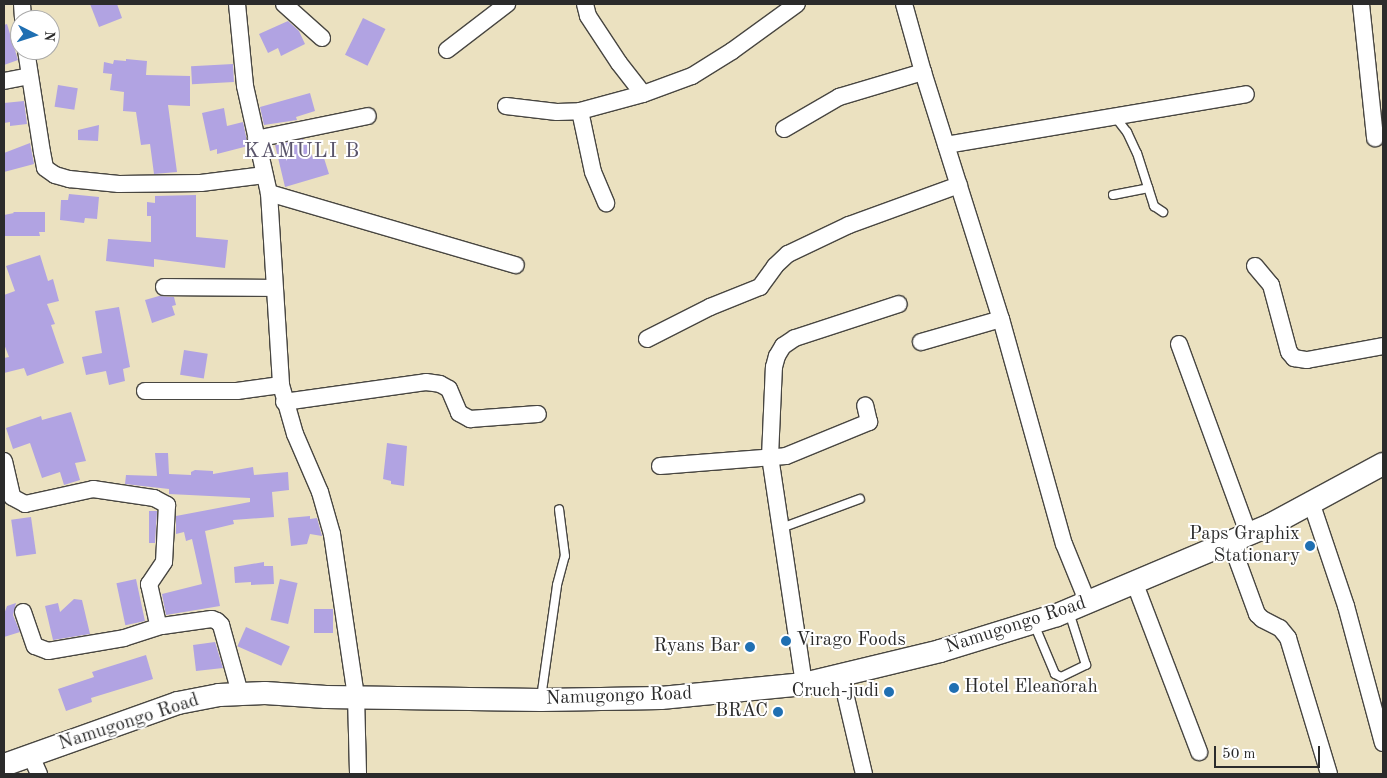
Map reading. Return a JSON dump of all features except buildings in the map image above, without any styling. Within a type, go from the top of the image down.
[{"type":"main road","name":"Namugongo Road","points":[[4,765],[35,765],[178,703],[240,693],[541,700],[661,698],[804,684],[841,676],[940,651],[1034,622],[1135,584],[1240,539],[1383,464]]},
{"type":"street","points":[[237,4],[246,86],[268,193],[281,385],[284,402],[295,434],[320,492],[332,534],[356,696],[358,774]]},
{"type":"street","points":[[284,4],[322,38]]},
{"type":"street","points":[[447,50],[507,4]]},
{"type":"street","points":[[585,4],[588,16],[618,63],[643,94]]},
{"type":"street","points":[[506,106],[557,112],[580,111],[643,94],[692,76],[732,51],[797,4]]},
{"type":"street","points":[[904,4],[923,72],[1001,319],[1064,544],[1078,606]]},
{"type":"street","points":[[1361,4],[1375,138]]},
{"type":"street","points":[[27,60],[45,168],[55,175],[69,180],[119,184],[201,183],[264,175]]},
{"type":"street","points":[[784,129],[839,97],[923,72]]},
{"type":"street","points":[[4,81],[29,76]]},
{"type":"street","points":[[946,146],[1246,94]]},
{"type":"street","points":[[580,111],[593,172],[606,203]]},
{"type":"street","points":[[256,139],[368,116]]},
{"type":"street","points":[[648,339],[710,307],[760,287],[775,266],[788,254],[848,225],[959,185]]},
{"type":"street","points":[[268,193],[516,265]]},
{"type":"street","points":[[1255,266],[1270,285],[1289,352],[1294,358],[1307,360],[1383,346]]},
{"type":"street","points":[[164,286],[274,288]]},
{"type":"street","points":[[804,684],[770,456],[774,367],[777,356],[783,346],[796,338],[899,304]]},
{"type":"street","points":[[921,342],[1001,319]]},
{"type":"street","points":[[1179,344],[1240,539],[1257,614],[1262,619],[1280,628],[1288,638],[1329,774]]},
{"type":"street","points":[[284,402],[426,382],[440,384],[449,389],[459,413],[470,419],[538,414]]},
{"type":"street","points":[[145,391],[236,391],[281,385]]},
{"type":"street","points":[[660,466],[786,456],[869,422],[865,405]]},
{"type":"street","points":[[4,462],[12,497],[25,504],[93,489],[154,498],[167,506],[164,562],[149,584],[158,624],[162,626]]},
{"type":"street","points":[[1311,502],[1376,687],[1383,744]]},
{"type":"street","points":[[1135,584],[1199,752]]},
{"type":"street","points":[[23,612],[35,646],[48,651],[124,638],[162,626],[212,619],[221,626],[240,693]]},
{"type":"street","points":[[841,676],[864,774]]},
{"type":"lane","points":[[1116,118],[1127,132],[1137,153],[1154,206],[1163,212]]},
{"type":"lane","points":[[1113,195],[1148,188]]},
{"type":"lane","points":[[781,528],[860,499]]},
{"type":"lane","points":[[541,700],[558,584],[565,556],[559,509]]},
{"type":"lane","points":[[1034,622],[1055,674],[1061,677],[1086,665],[1078,606]]},
{"type":"place","name":"Paps Graphix Stationary","points":[[1310,546]]},
{"type":"place","name":"Virago Foods","points":[[786,641]]},
{"type":"place","name":"Ryans Bar","points":[[750,647]]},
{"type":"place","name":"Hotel Eleanorah","points":[[954,688]]},
{"type":"place","name":"Cruch-judi","points":[[889,692]]},
{"type":"place","name":"BRAC","points":[[778,712]]},
{"type":"district","name":"KAMULI B","points":[[302,152]]}]
